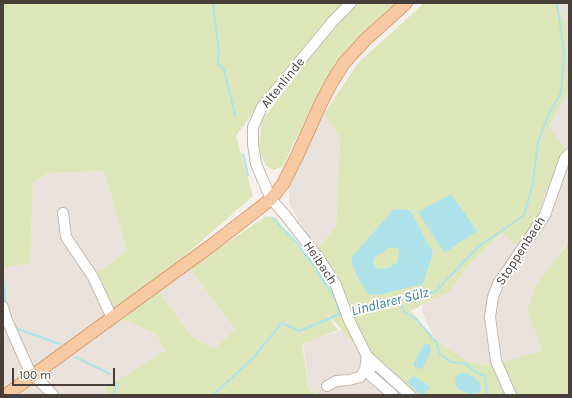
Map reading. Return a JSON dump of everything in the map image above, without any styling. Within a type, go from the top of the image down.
[{"type":"main road","points":[[6,395],[216,242],[271,199],[283,184],[321,103],[344,63],[365,40],[406,3]]},
{"type":"street","name":"Altenlinde","points":[[271,199],[256,164],[253,144],[253,127],[256,117],[262,107],[333,21],[351,3]]},
{"type":"street","name":"Stoppenbach","points":[[511,395],[496,361],[490,317],[492,297],[498,284],[545,215],[565,158],[569,154]]},
{"type":"street","name":"Heibach","points":[[271,199],[320,260],[336,285],[346,313],[371,359],[410,395]]},
{"type":"street","points":[[62,213],[66,237],[93,277],[115,316]]},
{"type":"street","points":[[3,307],[6,318],[29,370],[53,395]]},
{"type":"street","points":[[327,386],[336,381],[360,377],[371,359]]},
{"type":"street","points":[[371,359],[369,374],[393,395]]},
{"type":"shaded area","points":[[557,3],[569,3],[569,90],[566,24]]},
{"type":"shaded area","points":[[569,90],[569,238],[527,311],[542,350],[501,363],[483,365],[466,360],[435,340],[422,312],[423,304],[450,292],[470,263],[503,233],[535,224],[546,191],[549,127]]},
{"type":"shaded area","points":[[324,114],[340,138],[336,226],[318,248],[300,223],[289,203],[289,188]]},
{"type":"shaded area","points":[[104,171],[127,251],[94,274],[114,308],[3,390],[3,269],[10,266],[30,264],[33,182],[49,173]]},
{"type":"shaded area","points":[[190,269],[235,329],[214,349],[191,336],[158,290]]},
{"type":"shaded area","points":[[120,318],[156,334],[165,351],[104,388],[108,395],[12,395]]},
{"type":"shaded area","points":[[342,330],[376,372],[400,395],[318,395],[309,388],[303,342]]},
{"type":"green space","points":[[3,3],[344,3],[270,88],[236,136],[253,196],[182,258],[114,308],[94,274],[127,251],[104,171],[49,173],[33,182],[30,264],[10,266],[3,269]]},
{"type":"green space","points":[[358,3],[397,3],[355,40],[335,63],[283,166],[274,170],[266,166],[259,150],[262,120],[323,41]]},
{"type":"green space","points":[[424,3],[557,3],[566,24],[569,90],[549,127],[566,150],[546,191],[535,224],[517,246],[502,233],[470,263],[450,292],[411,311],[435,340],[466,360],[483,365],[501,363],[542,350],[527,311],[536,286],[565,247],[569,238],[569,395],[400,395],[376,372],[342,330],[326,313],[338,330],[302,344],[309,389],[317,395],[108,395],[104,388],[165,351],[156,334],[120,318],[158,290],[191,336],[214,349],[235,329],[190,269],[266,216],[276,218],[305,256],[318,248],[336,226],[340,138],[324,114],[358,63]]},
{"type":"water","points":[[451,194],[477,231],[444,253],[418,212]]},
{"type":"water","points":[[394,209],[410,210],[433,253],[423,284],[378,295],[368,294],[358,278],[352,264],[352,257]],"holes":[[[389,247],[399,249],[398,262],[388,268],[377,269],[373,263],[375,256],[381,254]]]},
{"type":"water","points":[[423,345],[430,345],[431,352],[422,369],[420,369],[414,366],[414,363]]},
{"type":"water","points":[[460,373],[465,373],[479,381],[481,389],[479,393],[469,394],[458,389],[455,383],[456,376]]},
{"type":"water","points":[[414,376],[428,385],[429,387],[424,395],[421,395],[407,382]]},
{"type":"waterway","points":[[213,3],[219,54],[217,62],[224,70],[235,115]]},
{"type":"waterway","name":"Lindlarer Sülz","points":[[349,311],[435,292],[478,247],[524,215],[533,183],[538,142],[549,113],[561,93],[564,53],[557,3]]},
{"type":"waterway","points":[[243,154],[248,175]]},
{"type":"waterway","points":[[272,218],[296,242],[318,272],[336,300],[339,314]]},
{"type":"waterway","points":[[3,279],[6,305]]},
{"type":"waterway","name":"Heibach","points":[[399,299],[404,312],[416,319],[436,342],[440,354],[451,362],[466,364],[474,371],[485,376],[487,395],[489,395]]},
{"type":"waterway","name":"Lindlarer Sülz","points":[[213,395],[252,359],[282,323],[299,331],[343,313]]},
{"type":"waterway","points":[[15,328],[60,344]]},
{"type":"waterway","points":[[75,357],[110,374]]},
{"type":"waterway","points":[[115,395],[114,392],[117,383]]}]
